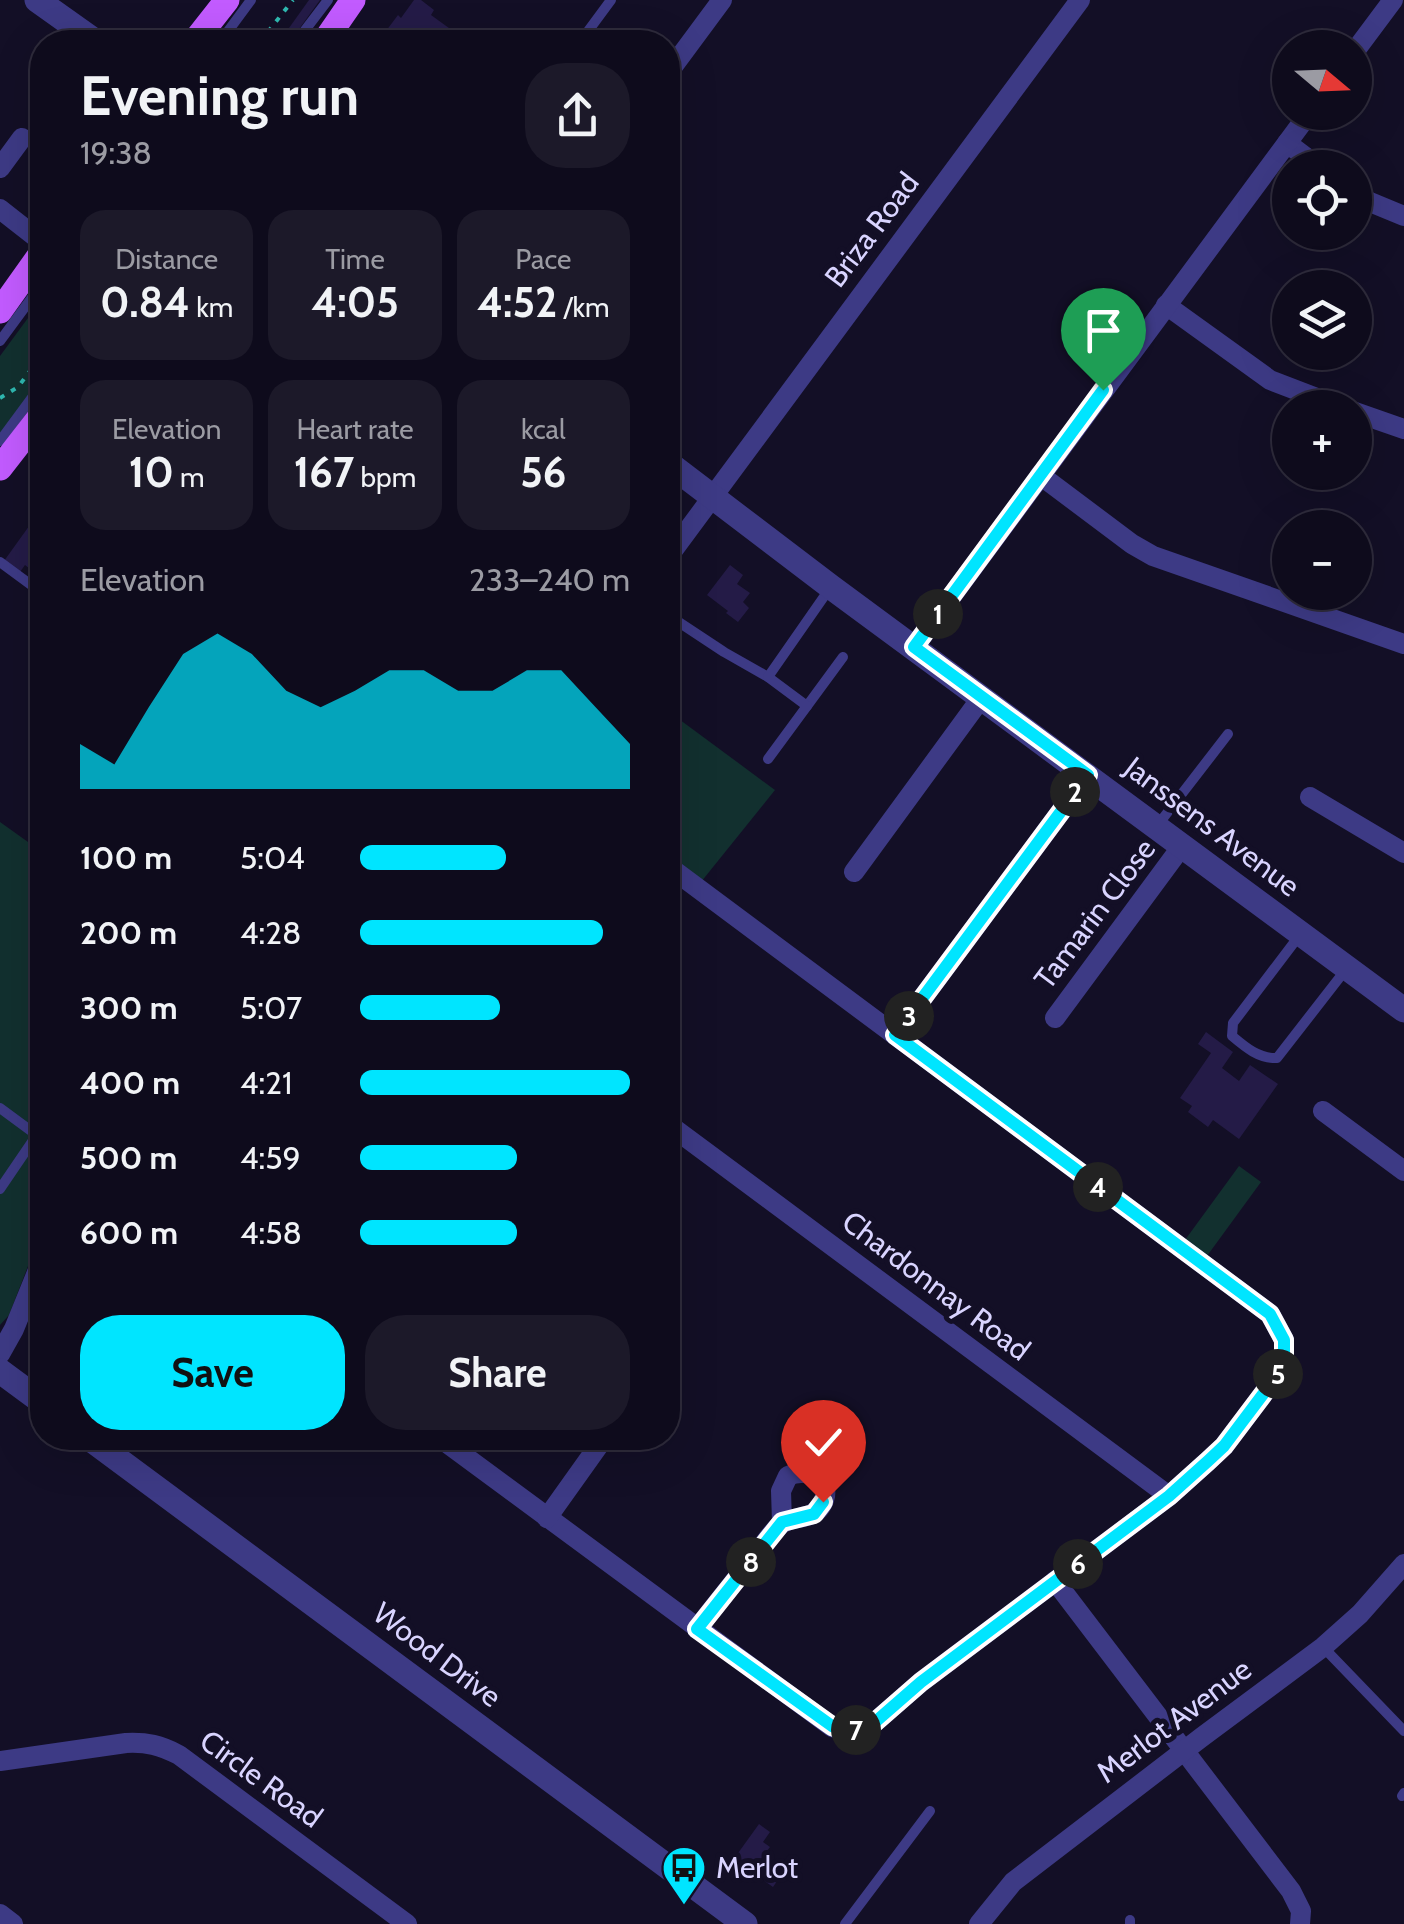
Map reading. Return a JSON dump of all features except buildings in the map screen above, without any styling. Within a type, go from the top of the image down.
[{"type":"main road","points":[[203,30],[227,0]]},
{"type":"main road","points":[[332,30],[353,0]]},
{"type":"main road","points":[[0,311],[30,269]]},
{"type":"main road","points":[[0,468],[22,442]]},
{"type":"street","points":[[38,0],[79,30]]},
{"type":"street","points":[[680,56],[722,0]]},
{"type":"street","name":"Briza Road","points":[[680,540],[1080,0]]},
{"type":"street","points":[[1371,30],[1393,0]]},
{"type":"street","points":[[914,647],[1297,130]]},
{"type":"street","points":[[0,168],[22,138]]},
{"type":"street","points":[[1287,143],[1296,150]]},
{"type":"street","points":[[1372,203],[1404,216]]},
{"type":"street","points":[[0,209],[30,233]]},
{"type":"street","points":[[1166,305],[1270,380],[1296,390]]},
{"type":"street","points":[[1372,418],[1404,429]]},
{"type":"street","name":"Janssens Avenue","points":[[680,471],[1404,1010]]},
{"type":"street","points":[[1040,475],[1153,556],[1404,644]]},
{"type":"street","points":[[854,872],[982,697]]},
{"type":"street","points":[[895,1035],[1088,775]]},
{"type":"street","points":[[1310,797],[1404,853]]},
{"type":"street","name":"Tamarin Close","points":[[1055,1018],[1182,846]]},
{"type":"street","points":[[456,1450],[832,1726],[854,1730],[874,1723],[921,1682],[1169,1496],[1224,1446],[1279,1373],[1284,1340],[1270,1314],[680,875]]},
{"type":"street","points":[[1323,1111],[1404,1172]]},
{"type":"street","name":"Chardonnay Road","points":[[680,1133],[1169,1496]]},
{"type":"street","points":[[0,1354],[30,1290]]},
{"type":"street","points":[[0,1370],[30,1393]]},
{"type":"street","name":"Wood Drive","points":[[106,1450],[745,1924]]},
{"type":"street","points":[[547,1518],[595,1450]]},
{"type":"street","points":[[697,1629],[782,1522]]},
{"type":"street","name":"Merlot Avenue","points":[[978,1924],[1013,1882],[1323,1648],[1360,1614],[1404,1564]]},
{"type":"street","points":[[1055,1581],[1291,1891],[1301,1911],[1300,1924]]},
{"type":"street","name":"Circle Road","points":[[0,1760],[126,1743],[162,1746],[407,1924]]},
{"type":"street","points":[[0,1914],[13,1924]]},
{"type":"lane","points":[[229,30],[251,0]]},
{"type":"lane","points":[[305,30],[328,0]]},
{"type":"lane","points":[[589,30],[611,0]]},
{"type":"lane","points":[[0,341],[30,300]]},
{"type":"lane","points":[[0,562],[30,584]]},
{"type":"lane","points":[[768,676],[831,587]]},
{"type":"lane","points":[[680,623],[768,676],[807,706]]},
{"type":"lane","points":[[768,759],[843,656]]},
{"type":"lane","points":[[1157,827],[1228,734]]},
{"type":"lane","points":[[1301,934],[1233,1023],[1231,1030],[1237,1040],[1260,1056],[1277,1058],[1347,968]]},
{"type":"lane","points":[[0,1108],[30,1131]]},
{"type":"lane","points":[[0,1190],[30,1150]]},
{"type":"lane","points":[[1323,1648],[1404,1731]]},
{"type":"lane","points":[[845,1924],[930,1811]]},
{"type":"path","points":[[269,30],[293,0]]},
{"type":"path","points":[[0,398],[18,387],[30,371]]},
{"type":"green space","points":[[30,315],[30,398],[0,439],[0,356]]},
{"type":"green space","points":[[680,720],[775,790],[701,882],[680,866]]},
{"type":"green space","points":[[0,822],[30,843],[30,1261],[9,1315],[0,1325]]},
{"type":"green space","points":[[1239,1166],[1261,1182],[1207,1256],[1185,1240]]},
{"type":"place","name":"Merlot","points":[[684,1906]]},
{"type":"route","points":[[823,1502],[814,1514],[782,1522],[697,1629],[832,1726],[854,1730],[874,1723],[921,1682],[1169,1496],[1224,1446],[1282,1365],[1284,1340],[1270,1314],[895,1035],[1088,775],[914,647],[1103,390]]}]
